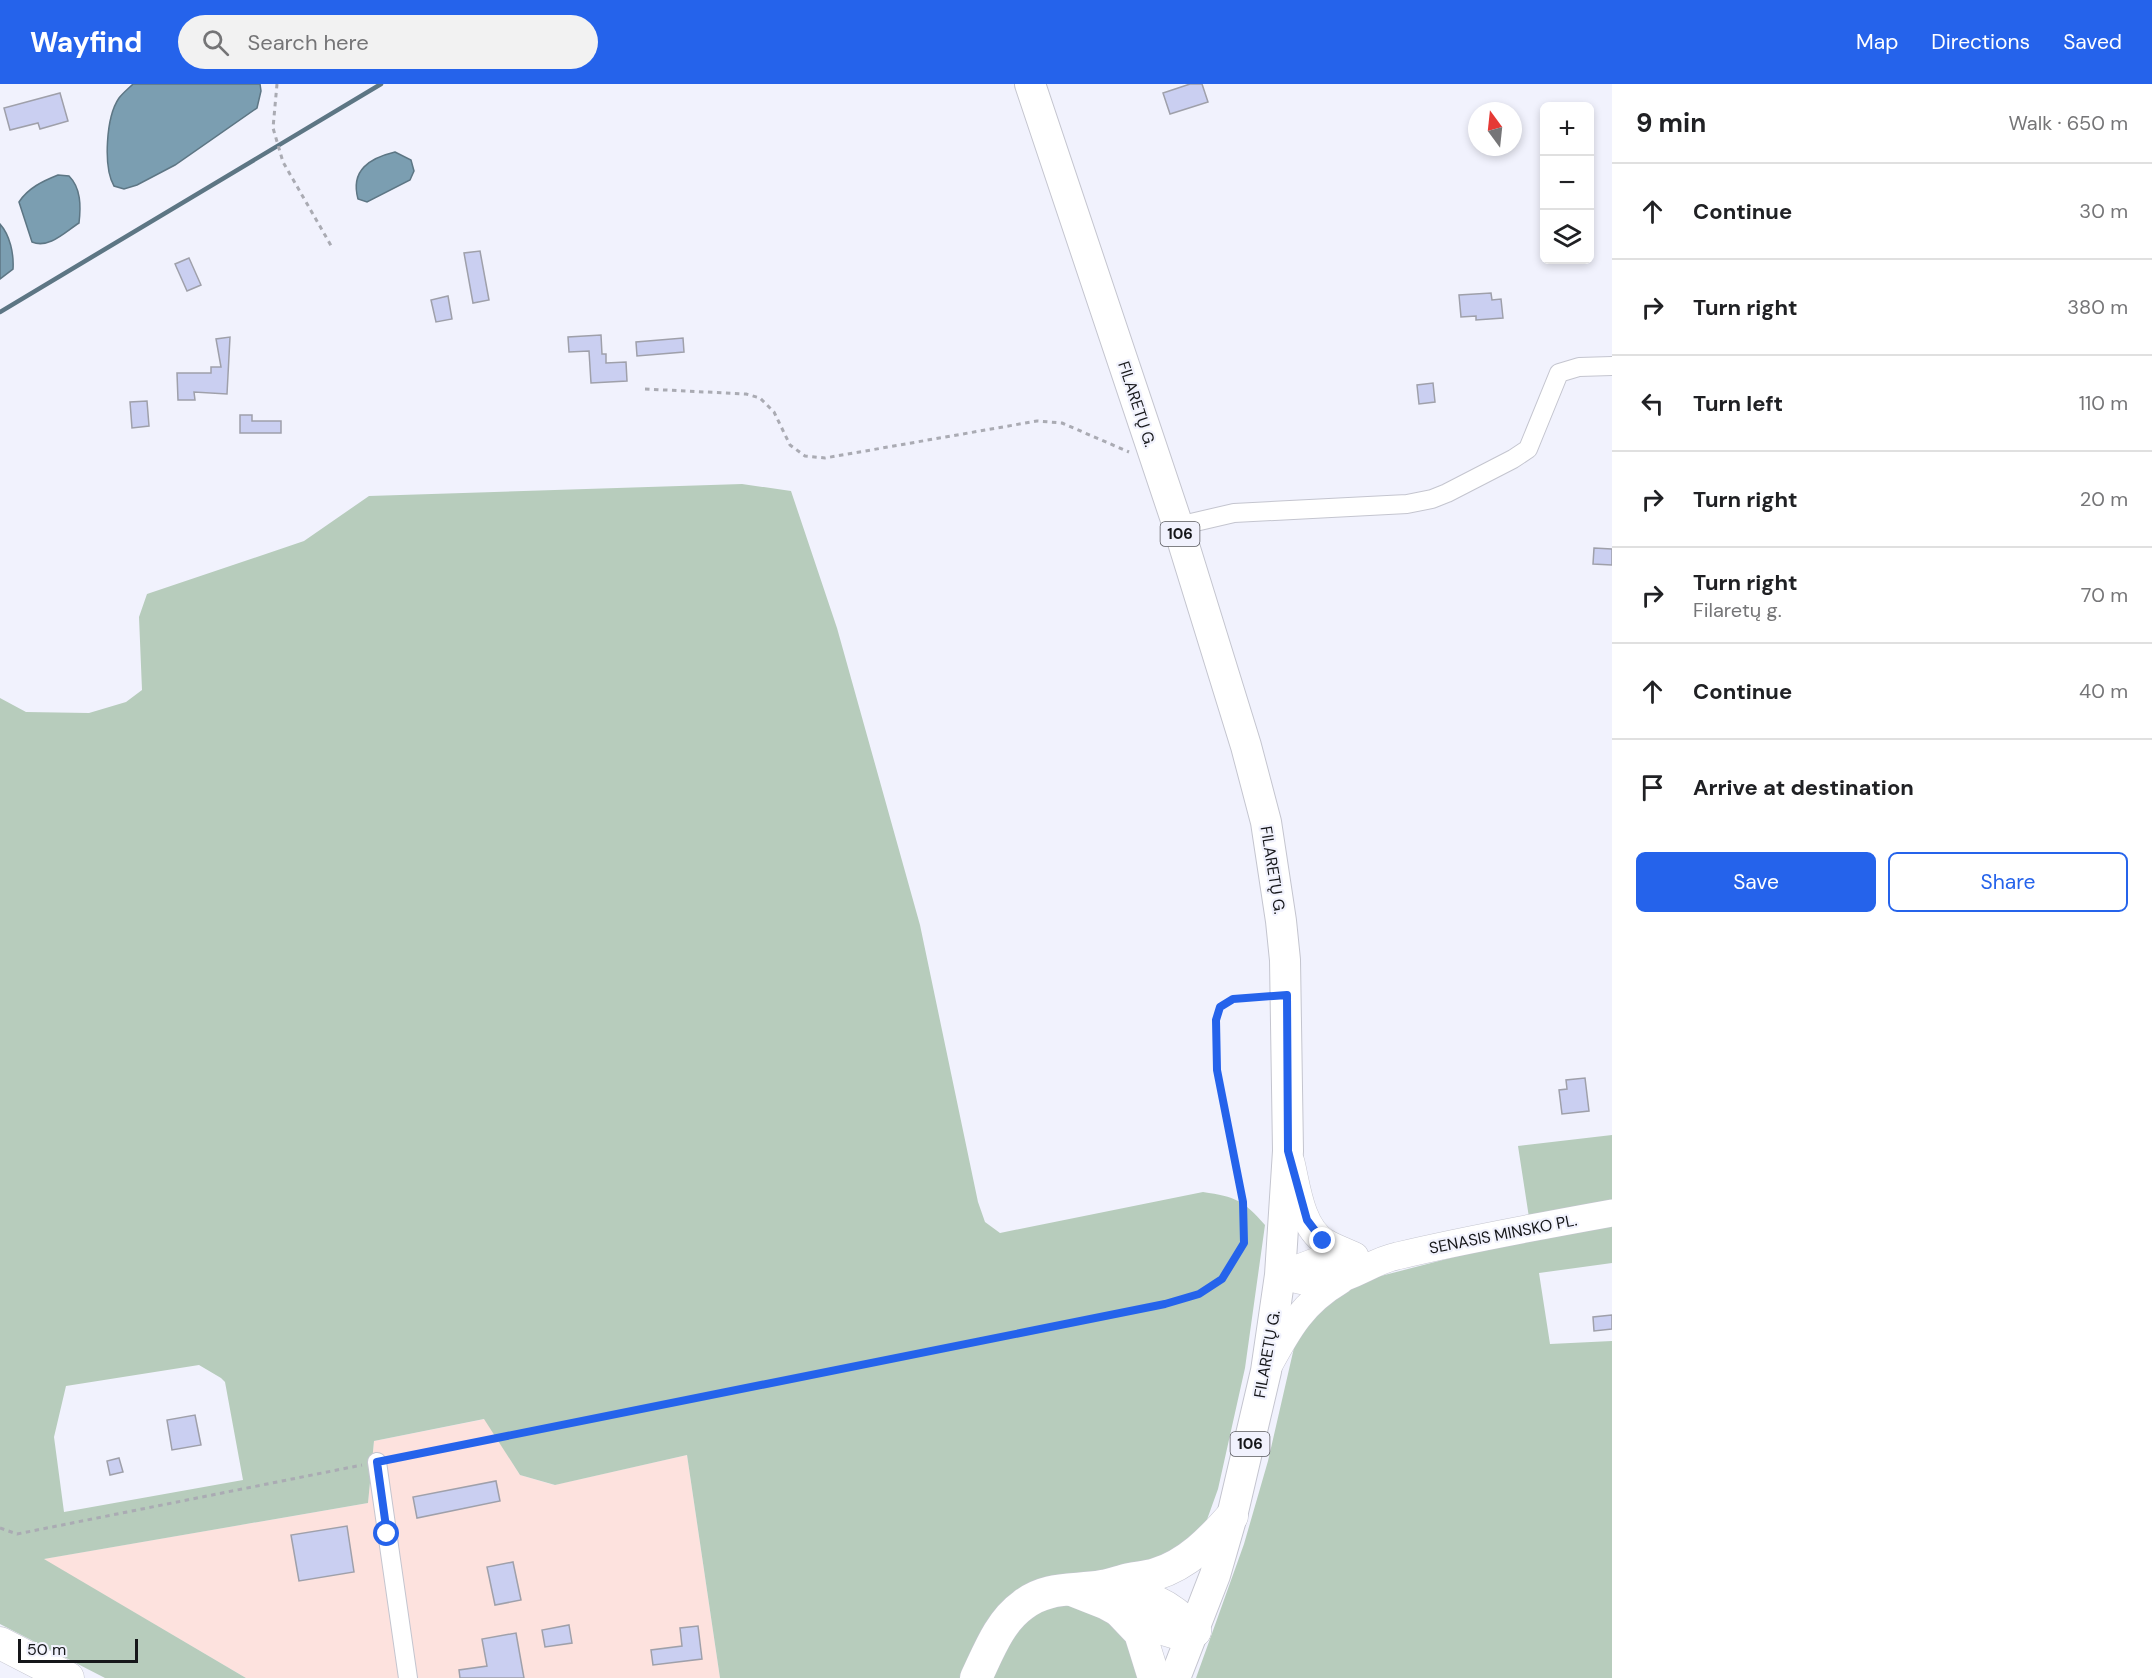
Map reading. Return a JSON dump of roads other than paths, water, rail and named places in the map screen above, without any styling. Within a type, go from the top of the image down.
[{"type":"highway","points":[[976,1678],[998,1634],[1010,1617],[1036,1596],[1068,1588],[1102,1586],[1156,1574],[1172,1568],[1211,1539],[1232,1516]]},
{"type":"highway","points":[[1102,1586],[1146,1597],[1167,1606],[1195,1631]]},
{"type":"highway","points":[[1068,1588],[1105,1603],[1136,1620],[1176,1633],[1195,1631]]},
{"type":"highway","points":[[1120,1611],[1140,1633],[1154,1678]]},
{"type":"highway","points":[[0,1643],[68,1678]]},
{"type":"main road","name":"FILARETŲ G.","points":[[1030,84],[1178,526],[1243,735],[1266,822],[1281,921],[1287,995],[1288,1151],[1280,1275],[1266,1371],[1232,1516],[1215,1575],[1175,1678]]},
{"type":"main road","points":[[1266,1371],[1296,1317],[1349,1267],[1323,1241],[1307,1220],[1288,1151]]},
{"type":"main road","name":"SENASIS MINSKO PL.","points":[[1280,1275],[1317,1261],[1349,1267],[1612,1213]]},
{"type":"street","points":[[1178,526],[1234,513],[1407,504],[1432,499],[1513,459],[1528,449],[1559,373],[1579,367],[1612,366]]},
{"type":"street","points":[[377,1462],[408,1678]]},
{"type":"water","points":[[133,84],[260,84],[261,91],[257,108],[175,165],[137,185],[124,189],[114,186],[108,167],[109,129],[119,98]]},
{"type":"water","points":[[395,152],[411,160],[414,171],[410,180],[367,202],[358,199],[357,180],[364,167],[378,158]]},
{"type":"water","points":[[58,175],[69,176],[76,186],[80,204],[79,223],[51,241],[38,244],[32,242],[19,202],[41,182]]},
{"type":"water","points":[[0,224],[9,239],[13,269],[0,279]]},
{"type":"waterway","points":[[0,312],[381,84]]}]
